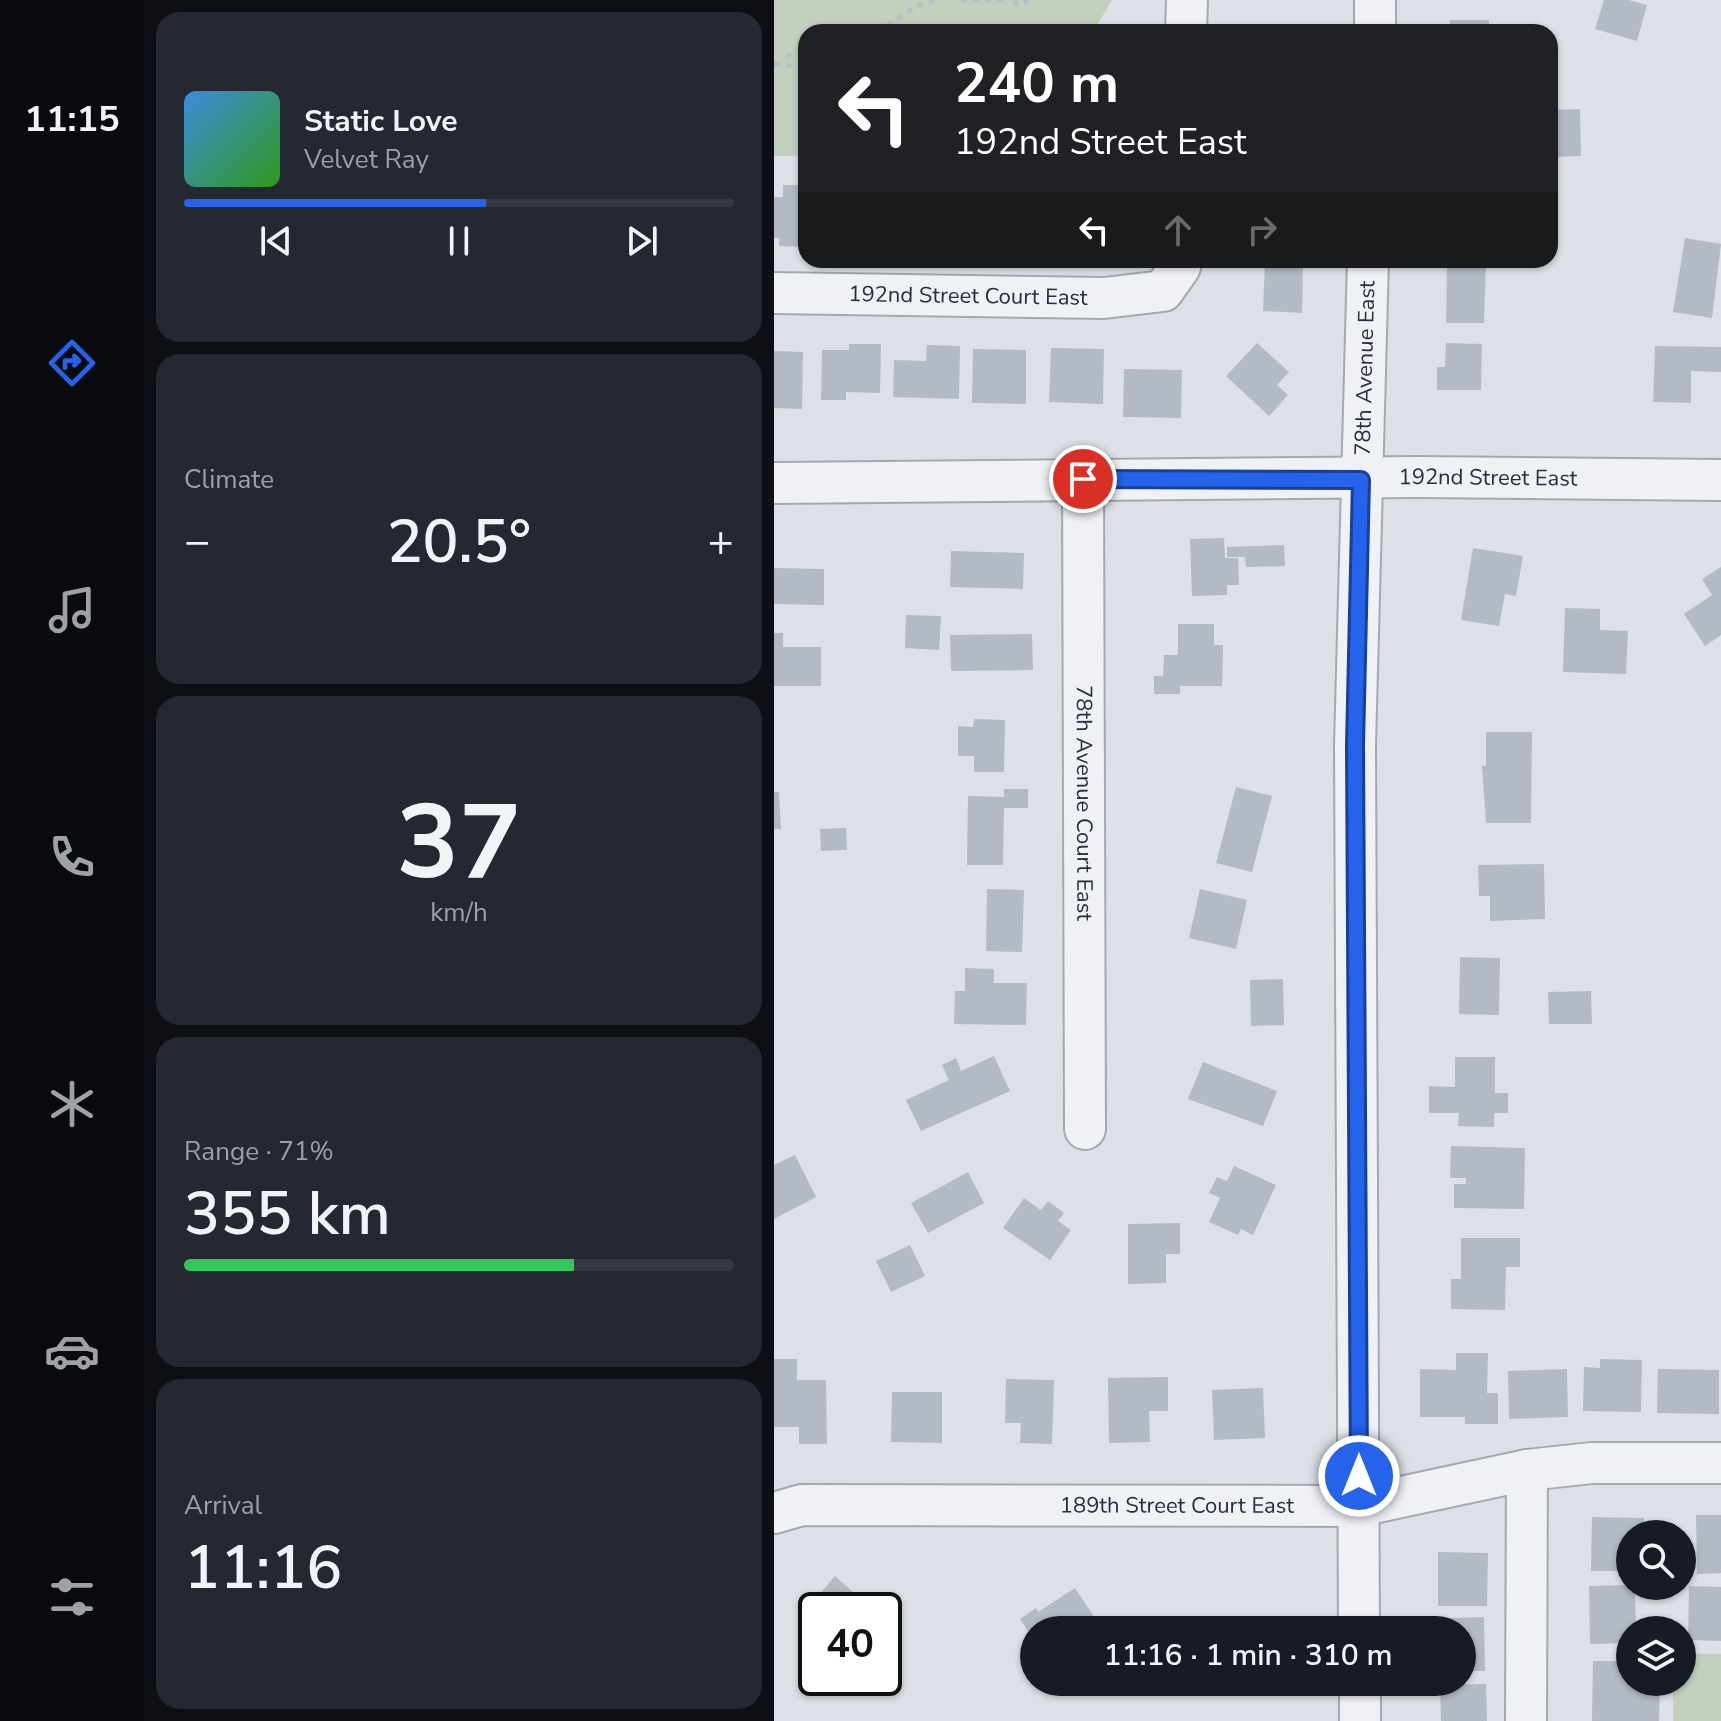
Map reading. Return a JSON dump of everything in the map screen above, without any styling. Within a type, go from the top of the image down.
[{"type":"street","points":[[1186,24],[1187,0]]},
{"type":"street","points":[[1375,0],[1375,24]]},
{"type":"street","name":"78th Avenue East","points":[[1359,1616],[1355,745],[1368,268]]},
{"type":"street","name":"192nd Street Court East","points":[[774,293],[1104,298],[1172,276]]},
{"type":"street","name":"192nd Street East","points":[[774,483],[1083,479],[1721,480]]},
{"type":"street","name":"78th Avenue Court East","points":[[1083,479],[1085,1129]]},
{"type":"street","name":"189th Street Court East","points":[[774,1513],[802,1505],[1359,1506],[1527,1470],[1592,1463],[1721,1463]]},
{"type":"street","points":[[1526,1721],[1527,1470]]},
{"type":"street","points":[[1360,1696],[1360,1721]]},
{"type":"path","points":[[889,24],[917,6],[935,0]]},
{"type":"path","points":[[961,0],[1005,0]]},
{"type":"path","points":[[1015,0],[1016,4],[1029,0]]},
{"type":"path","points":[[774,64],[790,66],[788,56],[798,54]]},
{"type":"green space","points":[[774,0],[1112,0],[1098,24],[798,24],[798,156],[774,156]]},
{"type":"green space","points":[[1696,1654],[1721,1654],[1721,1721],[1673,1721],[1673,1696],[1696,1696]]},
{"type":"building","points":[[1604,0],[1629,0],[1647,5],[1637,41],[1595,29]]},
{"type":"building","points":[[1450,20],[1489,20],[1489,24],[1450,24]]},
{"type":"building","points":[[1580,109],[1581,156],[1558,157],[1558,110]]},
{"type":"building","points":[[783,185],[798,185],[798,247],[779,246],[779,238],[774,238],[774,197],[783,197]]},
{"type":"building","points":[[1685,238],[1721,244],[1712,318],[1673,312]]},
{"type":"building","points":[[1265,268],[1303,268],[1302,313],[1263,311]]},
{"type":"building","points":[[1447,268],[1486,268],[1484,323],[1446,323]]},
{"type":"building","points":[[1257,343],[1289,372],[1277,385],[1288,395],[1269,416],[1226,376]]},
{"type":"building","points":[[1446,343],[1482,344],[1481,390],[1437,390],[1437,367],[1445,367]]},
{"type":"building","points":[[849,344],[881,344],[880,393],[846,392],[846,400],[821,400],[822,350],[849,350]]},
{"type":"building","points":[[927,345],[960,346],[959,399],[893,397],[894,360],[926,361]]},
{"type":"building","points":[[1655,346],[1721,347],[1721,372],[1691,371],[1691,403],[1653,402]]},
{"type":"building","points":[[1051,348],[1104,349],[1103,404],[1049,402]]},
{"type":"building","points":[[973,349],[1026,350],[1026,404],[972,403]]},
{"type":"building","points":[[774,351],[803,352],[802,409],[774,408]]},
{"type":"building","points":[[1124,369],[1182,370],[1181,418],[1123,417]]},
{"type":"building","points":[[1224,538],[1225,558],[1238,558],[1239,585],[1227,585],[1227,595],[1192,596],[1190,539]]},
{"type":"building","points":[[1284,545],[1285,566],[1246,567],[1245,557],[1227,557],[1227,547]]},
{"type":"building","points":[[1473,548],[1523,556],[1516,596],[1505,594],[1499,626],[1461,620]]},
{"type":"building","points":[[951,551],[1024,553],[1023,589],[950,587]]},
{"type":"building","points":[[1721,567],[1721,635],[1705,646],[1684,614],[1712,595],[1702,579]]},
{"type":"building","points":[[774,568],[824,569],[824,605],[774,604]]},
{"type":"building","points":[[1565,608],[1600,609],[1600,630],[1628,631],[1626,674],[1563,672]]},
{"type":"building","points":[[906,615],[941,616],[939,650],[905,648]]},
{"type":"building","points":[[1178,624],[1214,624],[1214,645],[1223,645],[1222,686],[1180,686],[1180,694],[1154,694],[1154,676],[1163,676],[1164,655],[1178,655]]},
{"type":"building","points":[[774,633],[783,633],[783,647],[821,647],[821,686],[774,686]]},
{"type":"building","points":[[1032,634],[1033,670],[951,671],[950,635]]},
{"type":"building","points":[[974,719],[1005,720],[1004,772],[974,772],[974,756],[958,756],[958,726],[973,727]]},
{"type":"building","points":[[1486,732],[1532,732],[1531,823],[1486,823],[1482,766],[1486,766]]},
{"type":"building","points":[[1236,787],[1272,796],[1252,872],[1216,863]]},
{"type":"building","points":[[1004,789],[1028,789],[1028,808],[1004,808],[1003,865],[967,865],[968,796],[1004,797]]},
{"type":"building","points":[[774,792],[779,792],[781,829],[774,829]]},
{"type":"building","points":[[846,828],[847,850],[821,851],[820,829]]},
{"type":"building","points":[[1544,864],[1545,919],[1490,921],[1490,896],[1479,896],[1478,865]]},
{"type":"building","points":[[987,889],[1024,890],[1022,952],[986,951]]},
{"type":"building","points":[[1200,889],[1247,900],[1236,949],[1189,938]]},
{"type":"building","points":[[1460,957],[1500,958],[1499,1015],[1459,1014]]},
{"type":"building","points":[[965,968],[994,969],[994,983],[1027,983],[1026,1025],[954,1024],[955,991],[965,991]]},
{"type":"building","points":[[1283,979],[1284,1025],[1251,1026],[1250,980]]},
{"type":"building","points":[[1591,991],[1592,1024],[1549,1024],[1548,992]]},
{"type":"building","points":[[994,1056],[1010,1091],[921,1131],[906,1100],[949,1080],[942,1065],[956,1058],[961,1071]]},
{"type":"building","points":[[1455,1057],[1495,1057],[1495,1093],[1508,1093],[1508,1113],[1494,1113],[1494,1127],[1458,1126],[1459,1113],[1429,1113],[1429,1086],[1455,1087]]},
{"type":"building","points":[[1203,1062],[1277,1091],[1263,1126],[1188,1099]]},
{"type":"building","points":[[1451,1146],[1525,1148],[1524,1209],[1454,1208],[1454,1184],[1466,1184],[1466,1178],[1450,1178]]},
{"type":"building","points":[[795,1155],[816,1197],[774,1219],[774,1165]]},
{"type":"building","points":[[1234,1166],[1276,1185],[1253,1235],[1241,1229],[1238,1235],[1209,1222],[1220,1198],[1209,1193],[1217,1177],[1227,1181]]},
{"type":"building","points":[[968,1172],[984,1203],[928,1233],[911,1203]]},
{"type":"building","points":[[1024,1198],[1041,1210],[1048,1201],[1064,1213],[1058,1221],[1071,1230],[1050,1260],[1003,1228]]},
{"type":"building","points":[[1180,1223],[1180,1254],[1166,1254],[1166,1283],[1128,1284],[1128,1224]]},
{"type":"building","points":[[1461,1238],[1520,1238],[1520,1267],[1506,1267],[1505,1310],[1451,1309],[1451,1279],[1461,1279]]},
{"type":"building","points":[[910,1245],[925,1276],[891,1292],[876,1261]]},
{"type":"building","points":[[1456,1353],[1488,1353],[1487,1393],[1498,1393],[1498,1424],[1465,1424],[1465,1417],[1420,1417],[1420,1369],[1456,1370]]},
{"type":"building","points":[[774,1359],[797,1359],[797,1380],[826,1380],[827,1444],[799,1444],[799,1427],[774,1427]]},
{"type":"building","points":[[1600,1359],[1642,1360],[1641,1412],[1583,1411],[1584,1367],[1600,1368]]},
{"type":"building","points":[[1567,1369],[1568,1417],[1509,1419],[1508,1371]]},
{"type":"building","points":[[1658,1369],[1719,1370],[1719,1414],[1657,1413]]},
{"type":"building","points":[[1168,1377],[1168,1411],[1149,1411],[1150,1442],[1109,1443],[1108,1378]]},
{"type":"building","points":[[1006,1379],[1054,1380],[1052,1444],[1020,1443],[1021,1423],[1005,1423]]},
{"type":"building","points":[[1263,1388],[1265,1438],[1214,1440],[1212,1390]]},
{"type":"building","points":[[892,1392],[942,1392],[942,1443],[891,1442]]},
{"type":"building","points":[[1696,1515],[1721,1515],[1721,1573],[1697,1574]]},
{"type":"building","points":[[1592,1517],[1644,1518],[1616,1520],[1616,1571],[1591,1571]]},
{"type":"building","points":[[1438,1552],[1488,1553],[1487,1606],[1438,1606]]},
{"type":"building","points":[[835,1576],[853,1592],[821,1592]]},
{"type":"building","points":[[1616,1585],[1616,1600],[1635,1600],[1636,1616],[1616,1616],[1616,1643],[1590,1644],[1589,1586]]},
{"type":"building","points":[[1696,1586],[1721,1587],[1721,1641],[1696,1640],[1696,1616],[1688,1616],[1689,1600],[1696,1600]]},
{"type":"building","points":[[1075,1588],[1094,1616],[1024,1616],[1036,1608],[1038,1612]]},
{"type":"building","points":[[1476,1617],[1484,1617],[1485,1671],[1476,1671]]},
{"type":"building","points":[[1593,1661],[1616,1661],[1616,1696],[1660,1696],[1659,1721],[1592,1721]]},
{"type":"building","points":[[1476,1684],[1486,1684],[1487,1721],[1441,1721],[1440,1696],[1476,1696]]},
{"type":"route","points":[[1083,479],[1361,480],[1355,745],[1359,1476]]}]
